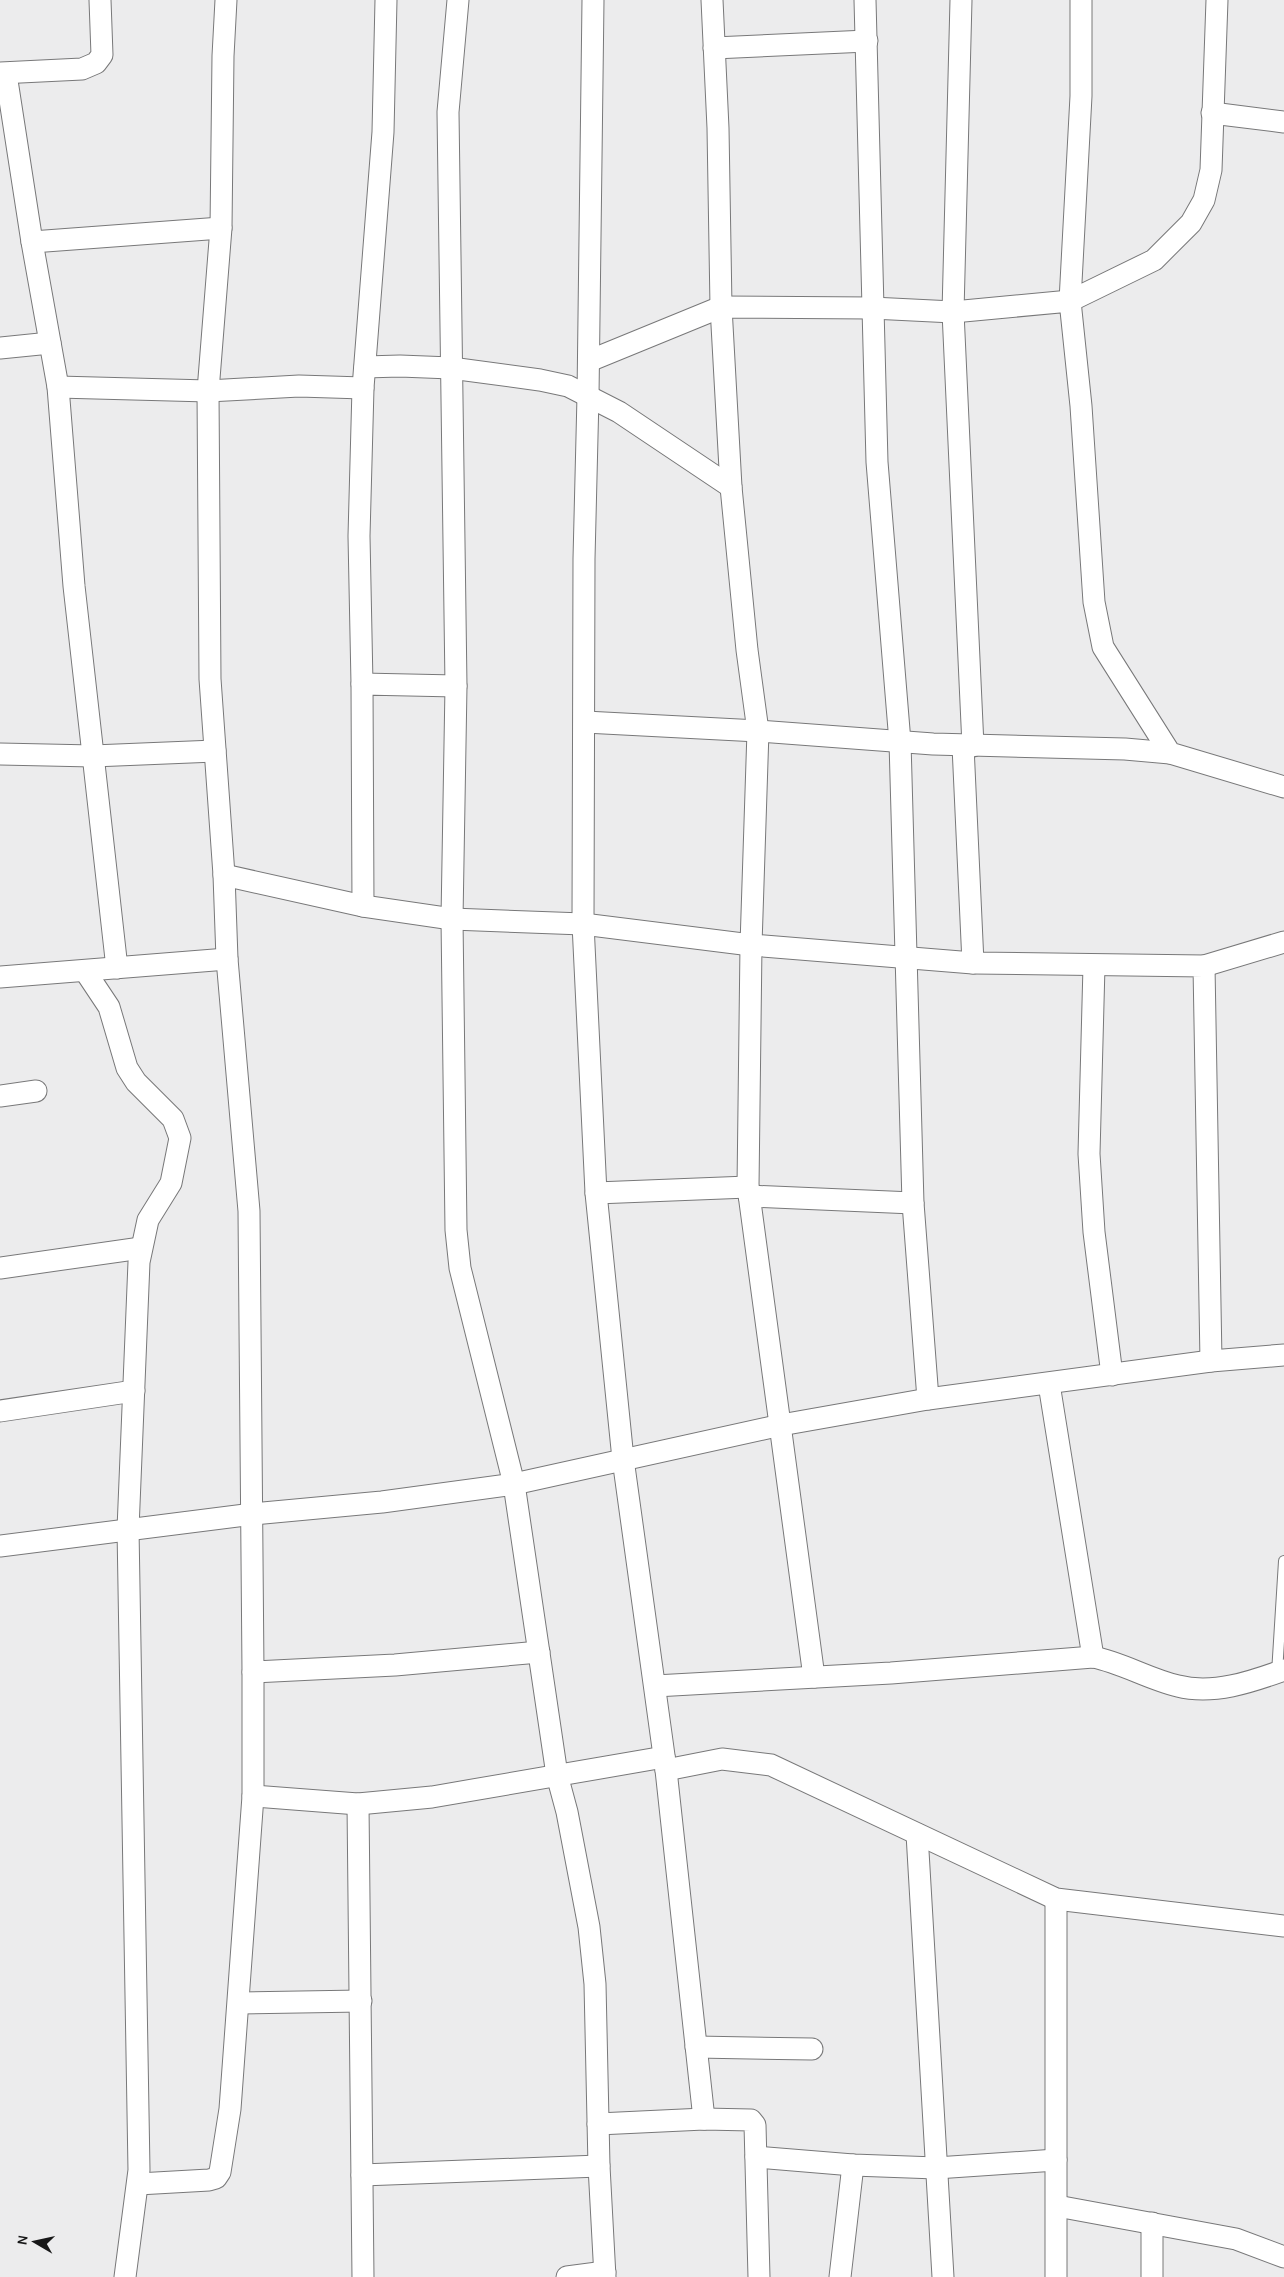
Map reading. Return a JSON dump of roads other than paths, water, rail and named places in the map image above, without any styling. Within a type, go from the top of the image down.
[{"type":"street","points":[[100,0],[102,55],[96,64],[82,68],[3,74],[58,386],[74,586],[117,968]]},
{"type":"street","points":[[138,2184],[209,2180],[216,2178],[220,2172],[230,2109],[253,1796],[253,1514],[249,1211],[227,959],[224,874],[210,680],[208,391],[221,228],[223,56],[226,0]]},
{"type":"street","points":[[363,906],[359,536],[364,377],[383,132],[386,0]]},
{"type":"street","points":[[458,0],[448,112],[456,686],[452,919],[456,1230],[460,1268],[514,1484],[557,1774],[567,1812],[589,1927],[595,1984],[599,2166],[605,2274],[567,2277]]},
{"type":"street","points":[[593,0],[589,361],[584,559],[583,924],[596,1193],[623,1459],[665,1764],[704,2119]]},
{"type":"street","points":[[712,0],[721,306],[731,487],[747,650],[758,731],[751,945],[749,1192],[814,1677]]},
{"type":"street","points":[[865,0],[877,462],[900,742],[913,1203],[928,1399]]},
{"type":"street","points":[[961,0],[953,312],[968,746],[973,963]]},
{"type":"street","points":[[1081,0],[1081,96],[1070,301],[1081,406],[1094,602],[1103,647],[1170,753]]},
{"type":"street","points":[[589,361],[721,306],[872,308],[953,312],[1070,301],[1154,260],[1191,223],[1204,200],[1211,170],[1217,0]]},
{"type":"street","points":[[714,48],[866,41]]},
{"type":"street","points":[[1212,113],[1284,122]]},
{"type":"street","points":[[32,242],[221,228]]},
{"type":"street","points":[[0,348],[50,343]]},
{"type":"street","points":[[58,386],[208,391],[299,386],[364,377],[400,366],[451,368],[540,380],[568,386],[619,412],[731,487]]},
{"type":"street","points":[[362,684],[456,686]]},
{"type":"street","points":[[585,722],[758,731],[968,746],[1125,749],[1170,753],[1284,787]]},
{"type":"street","points":[[0,754],[92,756],[215,751]]},
{"type":"street","points":[[224,874],[363,906],[452,919],[583,924],[751,945],[973,963],[1204,966],[1284,942]]},
{"type":"street","points":[[0,977],[227,959]]},
{"type":"street","points":[[1094,966],[1089,1154],[1094,1232],[1112,1375]]},
{"type":"street","points":[[1204,966],[1211,1361]]},
{"type":"street","points":[[85,971],[109,1008],[127,1068],[136,1082],[173,1119],[180,1138],[171,1183],[148,1220],[141,1248],[134,1391],[128,1530],[140,2138],[138,2184],[125,2277]]},
{"type":"street","points":[[0,1096],[36,1091]]},
{"type":"street","points":[[596,1193],[749,1192],[913,1203]]},
{"type":"street","points":[[0,1268],[141,1248]]},
{"type":"street","points":[[0,1546],[253,1514],[382,1502],[514,1484],[781,1425],[928,1399],[1211,1361],[1284,1355]]},
{"type":"street","points":[[1049,1384],[1093,1657]]},
{"type":"street","points":[[0,1411],[134,1391]]},
{"type":"street","points":[[253,1672],[395,1665],[539,1652]]},
{"type":"street","points":[[655,1686],[892,1673],[1093,1657],[1109,1660],[1179,1686],[1209,1689],[1246,1682],[1280,1671]]},
{"type":"street","points":[[253,1796],[358,1804],[432,1797],[557,1774],[722,1759],[771,1766],[1056,1899],[1284,1926]]},
{"type":"street","points":[[358,1804],[362,2277]]},
{"type":"street","points":[[917,1834],[943,2277]]},
{"type":"street","points":[[1056,1899],[1056,2277]]},
{"type":"street","points":[[238,2003],[361,2001]]},
{"type":"street","points":[[696,2047],[812,2048]]},
{"type":"street","points":[[598,2124],[704,2119],[751,2120],[755,2125],[759,2277]]},
{"type":"street","points":[[756,2157],[852,2165],[936,2168],[1056,2160]]},
{"type":"street","points":[[840,2277],[852,2165]]},
{"type":"street","points":[[362,2175],[599,2166]]},
{"type":"street","points":[[1057,2206],[1236,2238],[1284,2256]]},
{"type":"street","points":[[1152,2223],[1152,2277]]},
{"type":"lane","points":[[1280,1671],[1284,1561]]}]
